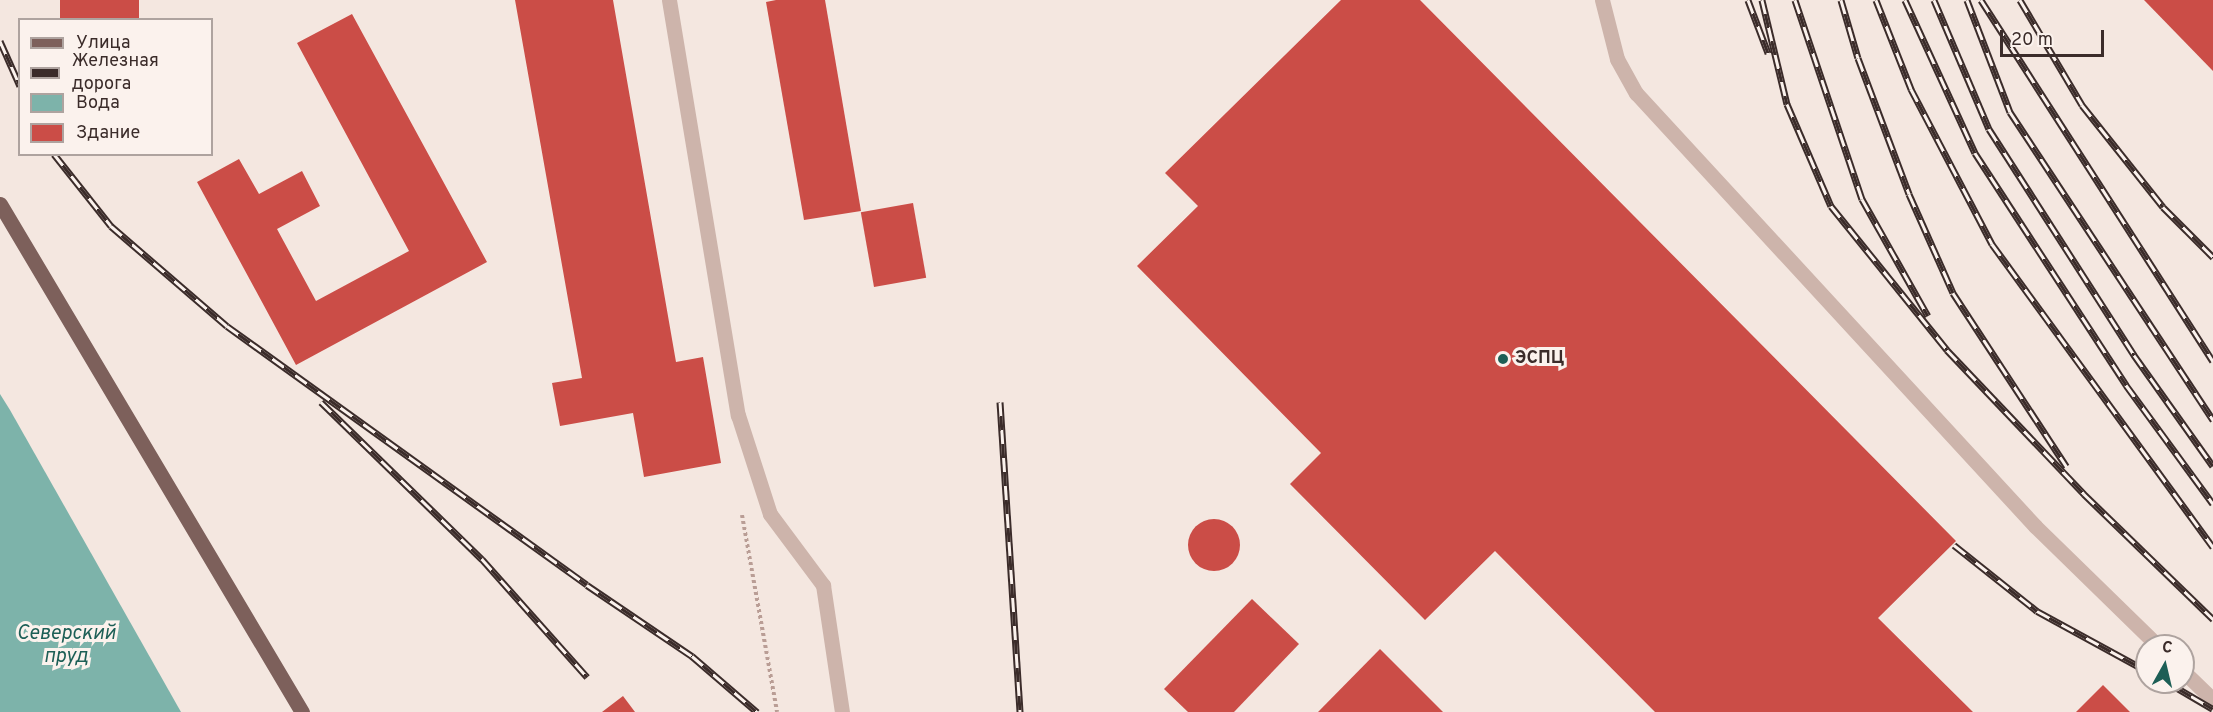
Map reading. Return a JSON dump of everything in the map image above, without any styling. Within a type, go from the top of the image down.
[{"type":"main road","points":[[0,204],[302,712]]},
{"type":"street","points":[[669,0],[738,415],[770,514],[823,585],[842,712]]},
{"type":"street","points":[[1602,0],[1617,59],[1636,93],[2035,526],[2146,634]]},
{"type":"street","points":[[2195,683],[2213,700]]},
{"type":"water","name":"Северский пруд","points":[[0,394],[10,410],[181,712],[0,712]]},
{"type":"building","points":[[60,0],[139,0],[139,18],[60,18]]},
{"type":"building","points":[[515,0],[613,0],[676,362],[703,357],[721,463],[644,477],[633,413],[560,426],[552,383],[582,378]]},
{"type":"building","points":[[825,0],[861,211],[804,220],[766,2]]},
{"type":"building","name":"ЭСПЦ","points":[[1341,0],[1420,0],[1956,541],[1878,618],[1973,712],[1655,712],[1495,551],[1425,620],[1290,484],[1321,453],[1137,266],[1198,206],[1165,173]]},
{"type":"building","points":[[2144,0],[2213,0],[2213,71]]},
{"type":"building","points":[[352,14],[487,262],[296,365],[197,182],[239,159],[259,194],[302,171],[320,206],[277,229],[316,301],[409,251],[297,43]]},
{"type":"building","points":[[913,203],[926,278],[874,287],[861,212]]},
{"type":"building","points":[[1209,519],[1219,519],[1233,526],[1240,545],[1233,564],[1219,571],[1209,571],[1199,567],[1192,560],[1188,550],[1188,540],[1192,530],[1199,523]]},
{"type":"building","points":[[1252,599],[1299,644],[1234,712],[1188,712],[1164,689]]},
{"type":"building","points":[[1380,649],[1443,712],[1318,712]]},
{"type":"building","points":[[2103,685],[2130,712],[2076,712]]},
{"type":"building","points":[[623,696],[635,712],[602,712]]},
{"type":"railway","points":[[1748,0],[1768,53]]},
{"type":"railway","points":[[1762,0],[1787,104],[1831,206],[1947,350],[2084,494],[2213,619]]},
{"type":"railway","points":[[1795,0],[1862,199],[1928,316]]},
{"type":"railway","points":[[1841,0],[1858,58],[1909,194],[1953,293],[2066,466]]},
{"type":"railway","points":[[1876,0],[1911,89],[1992,244],[2213,547]]},
{"type":"railway","points":[[1905,0],[1975,153],[2126,385],[2213,504]]},
{"type":"railway","points":[[1934,0],[1989,129],[2134,355],[2213,466]]},
{"type":"railway","points":[[1967,0],[2010,112],[2213,420]]},
{"type":"railway","points":[[1981,0],[2213,361]]},
{"type":"railway","points":[[2020,0],[2082,105],[2163,207],[2213,257]]},
{"type":"railway","points":[[0,41],[18,82]]},
{"type":"railway","points":[[56,156],[111,226],[227,326],[587,585],[692,656],[757,712]]},
{"type":"railway","points":[[321,402],[482,559],[587,677]]},
{"type":"railway","points":[[1000,402],[1020,712]]},
{"type":"railway","points":[[1954,545],[2037,611],[2135,664]]},
{"type":"railway","points":[[2187,694],[2213,709]]},
{"type":"place","name":"ЭСПЦ","points":[[1503,359]]}]
